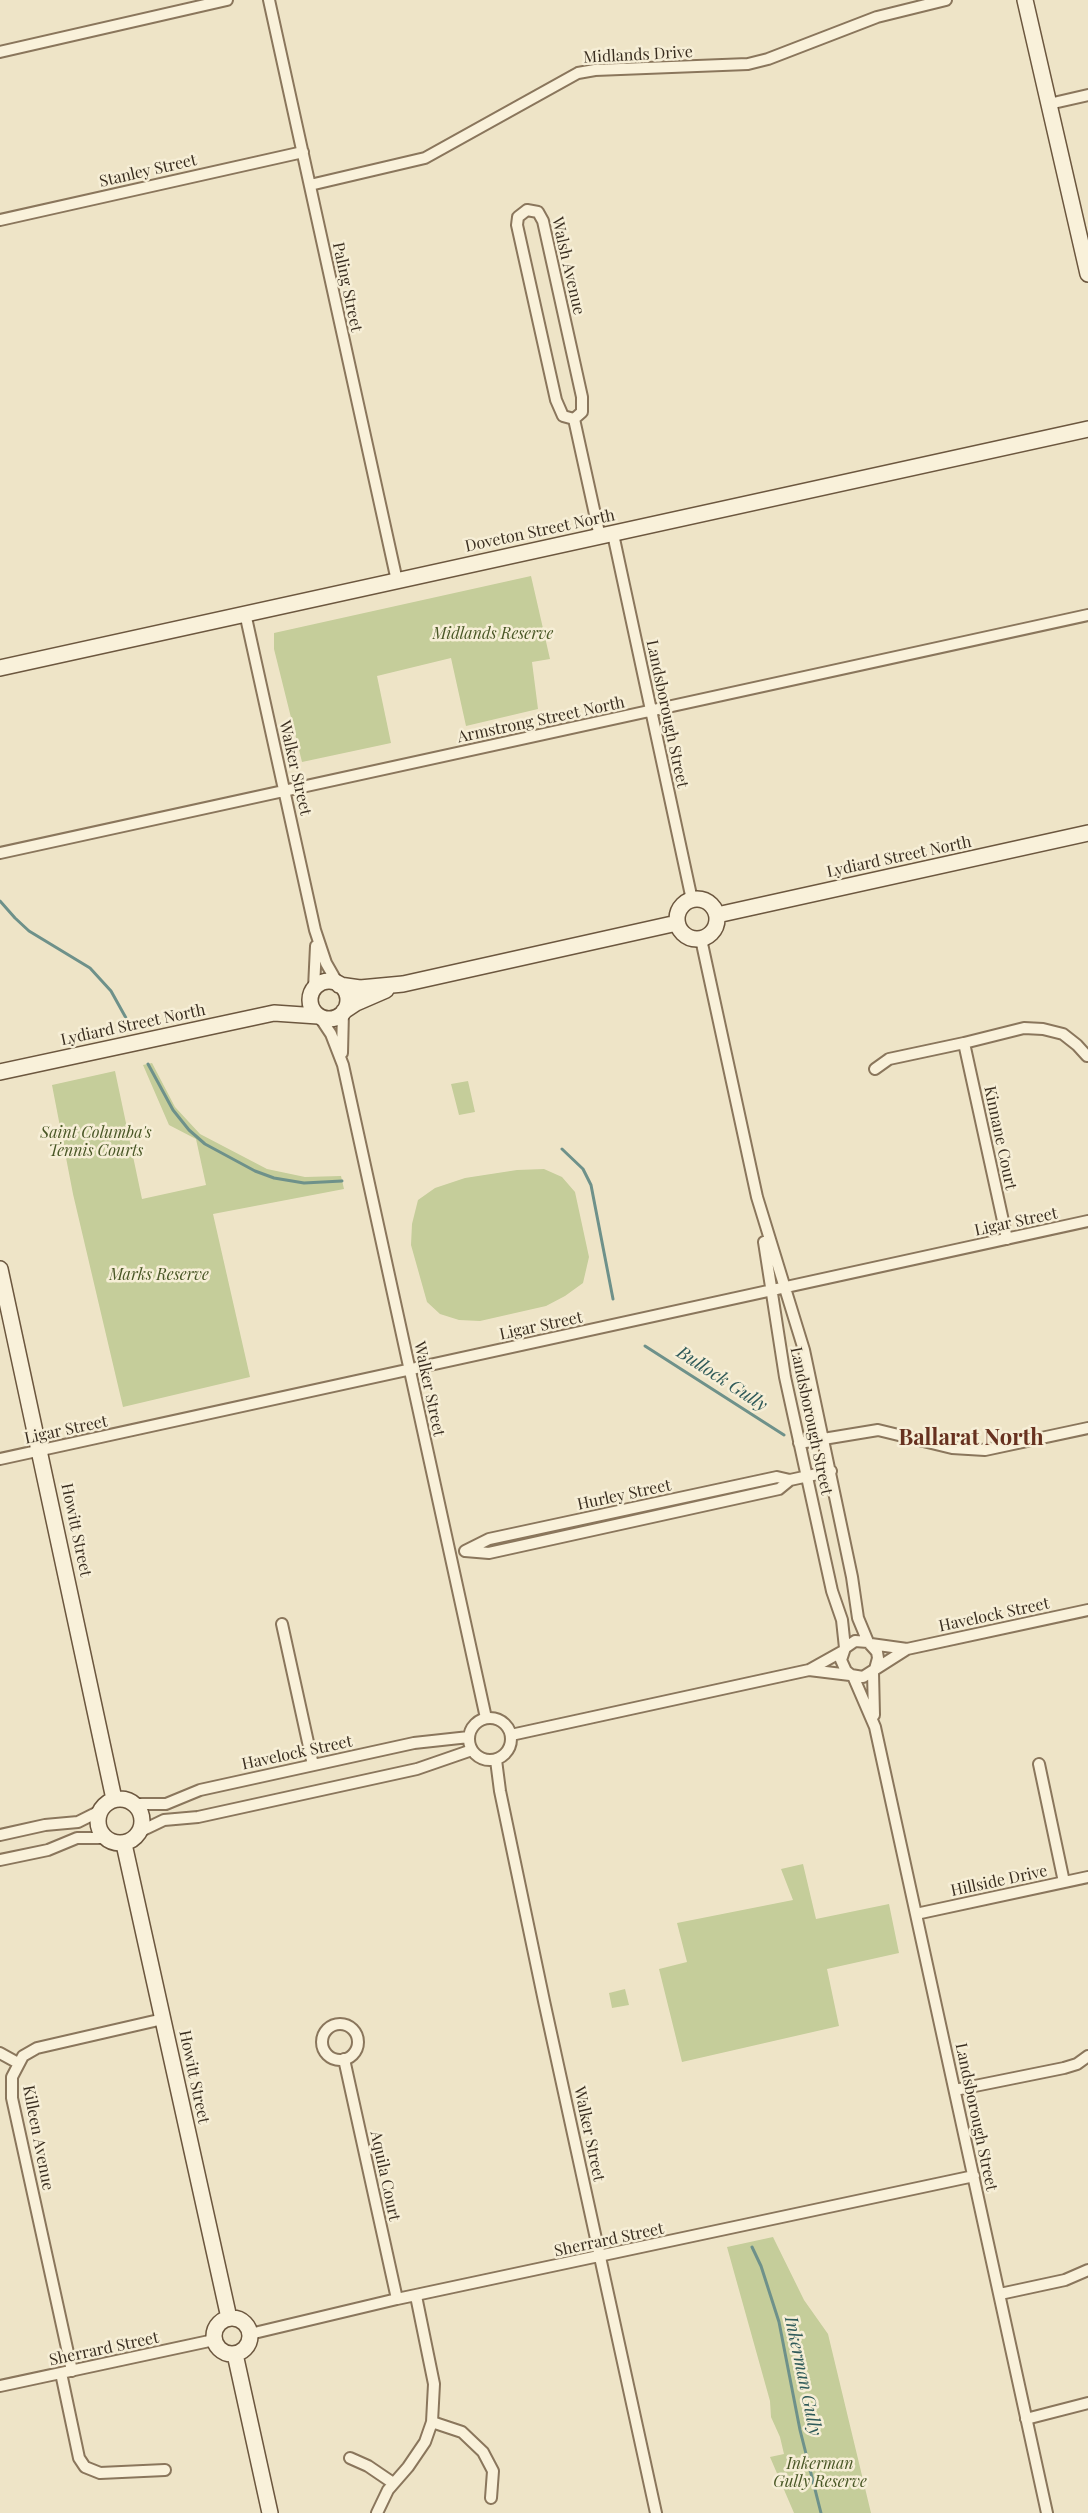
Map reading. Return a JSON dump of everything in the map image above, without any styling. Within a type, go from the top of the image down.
[{"type":"street","points":[[0,52],[227,0]]},
{"type":"street","name":"Paling Street","points":[[269,0],[397,581]]},
{"type":"street","name":"Midlands Drive","points":[[309,185],[425,158],[578,73],[595,70],[748,64],[877,17],[946,0]]},
{"type":"street","points":[[1025,0],[1086,254],[1088,274]]},
{"type":"street","points":[[1049,104],[1088,95]]},
{"type":"street","name":"Stanley Street","points":[[0,220],[303,152]]},
{"type":"street","name":"Walsh Avenue","points":[[527,210],[534,210],[540,214],[546,232],[582,398],[582,412],[574,419],[566,418],[560,411],[517,225],[519,215],[527,210]]},
{"type":"street","name":"Walsh Avenue","points":[[574,419],[606,535]]},
{"type":"street","name":"Doveton Street North","points":[[0,668],[1088,429]]},
{"type":"street","name":"Landsborough Street","points":[[606,535],[651,711],[692,900]]},
{"type":"street","name":"Walker Street","points":[[245,614],[315,930],[326,963],[339,984]]},
{"type":"street","name":"Armstrong Street North","points":[[0,854],[1088,615]]},
{"type":"street","name":"Lydiard Street North","points":[[717,915],[1088,833]]},
{"type":"street","points":[[692,900],[706,901],[714,908],[717,915],[714,931],[701,939],[687,937],[677,923],[680,908],[692,900]]},
{"type":"street","points":[[403,984],[356,1002],[331,1019],[319,1016],[310,1004],[313,990],[326,982],[360,988],[403,984],[677,923]]},
{"type":"street","name":"Walker Street","points":[[313,990],[315,930]]},
{"type":"street","name":"Landsborough Street","points":[[701,939],[757,1197],[781,1355],[832,1591],[842,1620],[844,1649]]},
{"type":"street","points":[[339,984],[347,996],[344,1012]]},
{"type":"street","name":"Lydiard Street North","points":[[0,1072],[274,1012],[313,990]]},
{"type":"street","name":"Lydiard Street North","points":[[274,1012],[319,1016]]},
{"type":"street","name":"Walker Street","points":[[343,1065],[341,1031],[344,1012]]},
{"type":"street","name":"Walker Street","points":[[319,1016],[331,1034],[343,1065],[486,1718]]},
{"type":"street","points":[[875,1069],[889,1059],[1014,1030],[1043,1029],[1063,1034],[1077,1044],[1087,1056]]},
{"type":"street","name":"Kinnane Court","points":[[964,1043],[1007,1239]]},
{"type":"street","name":"Landsborough Street","points":[[757,1197],[804,1350],[831,1471],[858,1618],[869,1643]]},
{"type":"street","name":"Ligar Street","points":[[0,1459],[1088,1221]]},
{"type":"street","name":"Howitt Street","points":[[0,1269],[114,1800]]},
{"type":"street","points":[[799,1443],[878,1430],[952,1448],[985,1450],[1088,1428]]},
{"type":"street","name":"Hurley Street","points":[[450,1555],[465,1551],[483,1553],[501,1550],[779,1489],[790,1480],[831,1471]]},
{"type":"street","name":"Havelock Street","points":[[869,1643],[907,1649],[1088,1610]]},
{"type":"street","points":[[282,1624],[313,1765]]},
{"type":"street","points":[[511,1735],[809,1670],[855,1641],[869,1643],[877,1652],[878,1658],[874,1671],[863,1677],[809,1670]]},
{"type":"street","points":[[844,1649],[842,1666],[852,1676]]},
{"type":"street","name":"Havelock Street","points":[[874,1671],[907,1649]]},
{"type":"street","name":"Landsborough Street","points":[[874,1671],[875,1727],[1047,2513]]},
{"type":"street","name":"Landsborough Street","points":[[852,1676],[875,1727]]},
{"type":"street","points":[[486,1718],[499,1719],[505,1723],[511,1735],[510,1748],[507,1753],[496,1760],[482,1759],[472,1750],[469,1737],[474,1725],[486,1718]]},
{"type":"street","name":"Havelock Street","points":[[134,1804],[166,1804],[200,1790],[313,1765],[414,1743],[469,1737]]},
{"type":"street","points":[[0,1860],[48,1850],[77,1838],[93,1836],[124,1844],[132,1841],[141,1831],[164,1820],[198,1817],[417,1770],[472,1750]]},
{"type":"street","name":"Walker Street","points":[[496,1760],[505,1814],[656,2513]]},
{"type":"street","points":[[1039,1764],[1064,1882]]},
{"type":"street","points":[[0,1835],[45,1825],[78,1822],[100,1811],[114,1800],[126,1800],[134,1804],[142,1816],[141,1831]]},
{"type":"street","points":[[100,1811],[98,1824],[105,1838]]},
{"type":"street","name":"Howitt Street","points":[[124,1844],[230,2318]]},
{"type":"street","name":"Hillside Drive","points":[[916,1914],[1088,1876]]},
{"type":"street","name":"Killeen Avenue","points":[[163,2019],[44,2046],[29,2052],[18,2063],[11,2081],[12,2098],[66,2372],[79,2455],[85,2467],[100,2473],[165,2470]]},
{"type":"street","points":[[0,2053],[18,2063]]},
{"type":"street","points":[[955,2090],[1064,2068],[1077,2064],[1088,2055]]},
{"type":"street","name":"Aquila Court","points":[[344,2059],[397,2299]]},
{"type":"street","name":"Sherrard Street","points":[[250,2334],[397,2299],[974,2176]]},
{"type":"street","points":[[1000,2294],[1065,2280],[1088,2270]]},
{"type":"street","points":[[377,2513],[393,2483],[425,2442],[432,2422],[434,2384],[416,2296]]},
{"type":"street","points":[[230,2318],[244,2323],[250,2334],[247,2346],[235,2354],[222,2352],[214,2340],[217,2326],[230,2318]]},
{"type":"street","name":"Sherrard Street","points":[[0,2386],[214,2340]]},
{"type":"street","points":[[235,2354],[270,2513]]},
{"type":"street","points":[[1026,2419],[1088,2403]]},
{"type":"street","points":[[432,2422],[462,2432],[483,2452],[493,2472],[491,2498]]},
{"type":"street","points":[[350,2458],[368,2466],[393,2483]]},
{"type":"green space","name":"Midlands Reserve","points":[[531,576],[550,659],[532,662],[538,709],[466,726],[451,658],[377,676],[391,743],[302,762],[274,649],[274,633]]},
{"type":"green space","name":"Marks Reserve","points":[[152,1063],[175,1107],[200,1134],[267,1169],[305,1177],[341,1176],[344,1189],[213,1214],[250,1377],[123,1407],[73,1194],[52,1085],[115,1071],[142,1199],[206,1185],[196,1139],[169,1125],[143,1065]]},
{"type":"green space","points":[[468,1081],[475,1112],[459,1115],[451,1084]]},
{"type":"green space","points":[[544,1169],[562,1177],[575,1192],[589,1257],[583,1283],[546,1306],[480,1321],[459,1320],[440,1314],[427,1302],[411,1245],[412,1224],[418,1200],[435,1188],[465,1178],[517,1170]]},
{"type":"green space","points":[[803,1864],[816,1919],[889,1904],[899,1953],[827,1969],[839,2026],[682,2062],[659,1969],[687,1962],[677,1923],[793,1900],[781,1869]]},
{"type":"green space","points":[[625,1989],[629,2005],[612,2008],[609,1993]]},
{"type":"green space","name":"Inkerman Gully Reserve","points":[[773,2237],[804,2300],[828,2334],[871,2513],[794,2513],[770,2457],[784,2454],[780,2437],[771,2417],[770,2401],[727,2247]]},
{"type":"waterway","points":[[0,901],[29,931],[90,968],[111,991],[126,1018]]},
{"type":"waterway","points":[[148,1064],[173,1110],[189,1130],[205,1144],[255,1171],[274,1178],[304,1183],[342,1181]]},
{"type":"waterway","name":"Bullock Gully","points":[[562,1149],[583,1169],[591,1185],[613,1299]]},
{"type":"waterway","name":"Bullock Gully","points":[[645,1346],[784,1435]]},
{"type":"waterway","name":"Inkerman Gully","points":[[752,2247],[761,2266],[779,2322],[800,2430],[821,2513]]},
{"type":"district","name":"Ballarat North","points":[[971,1438]]},
{"type":"park label","name":"Saint Columba's Tennis Courts","points":[[96,1142]]}]
